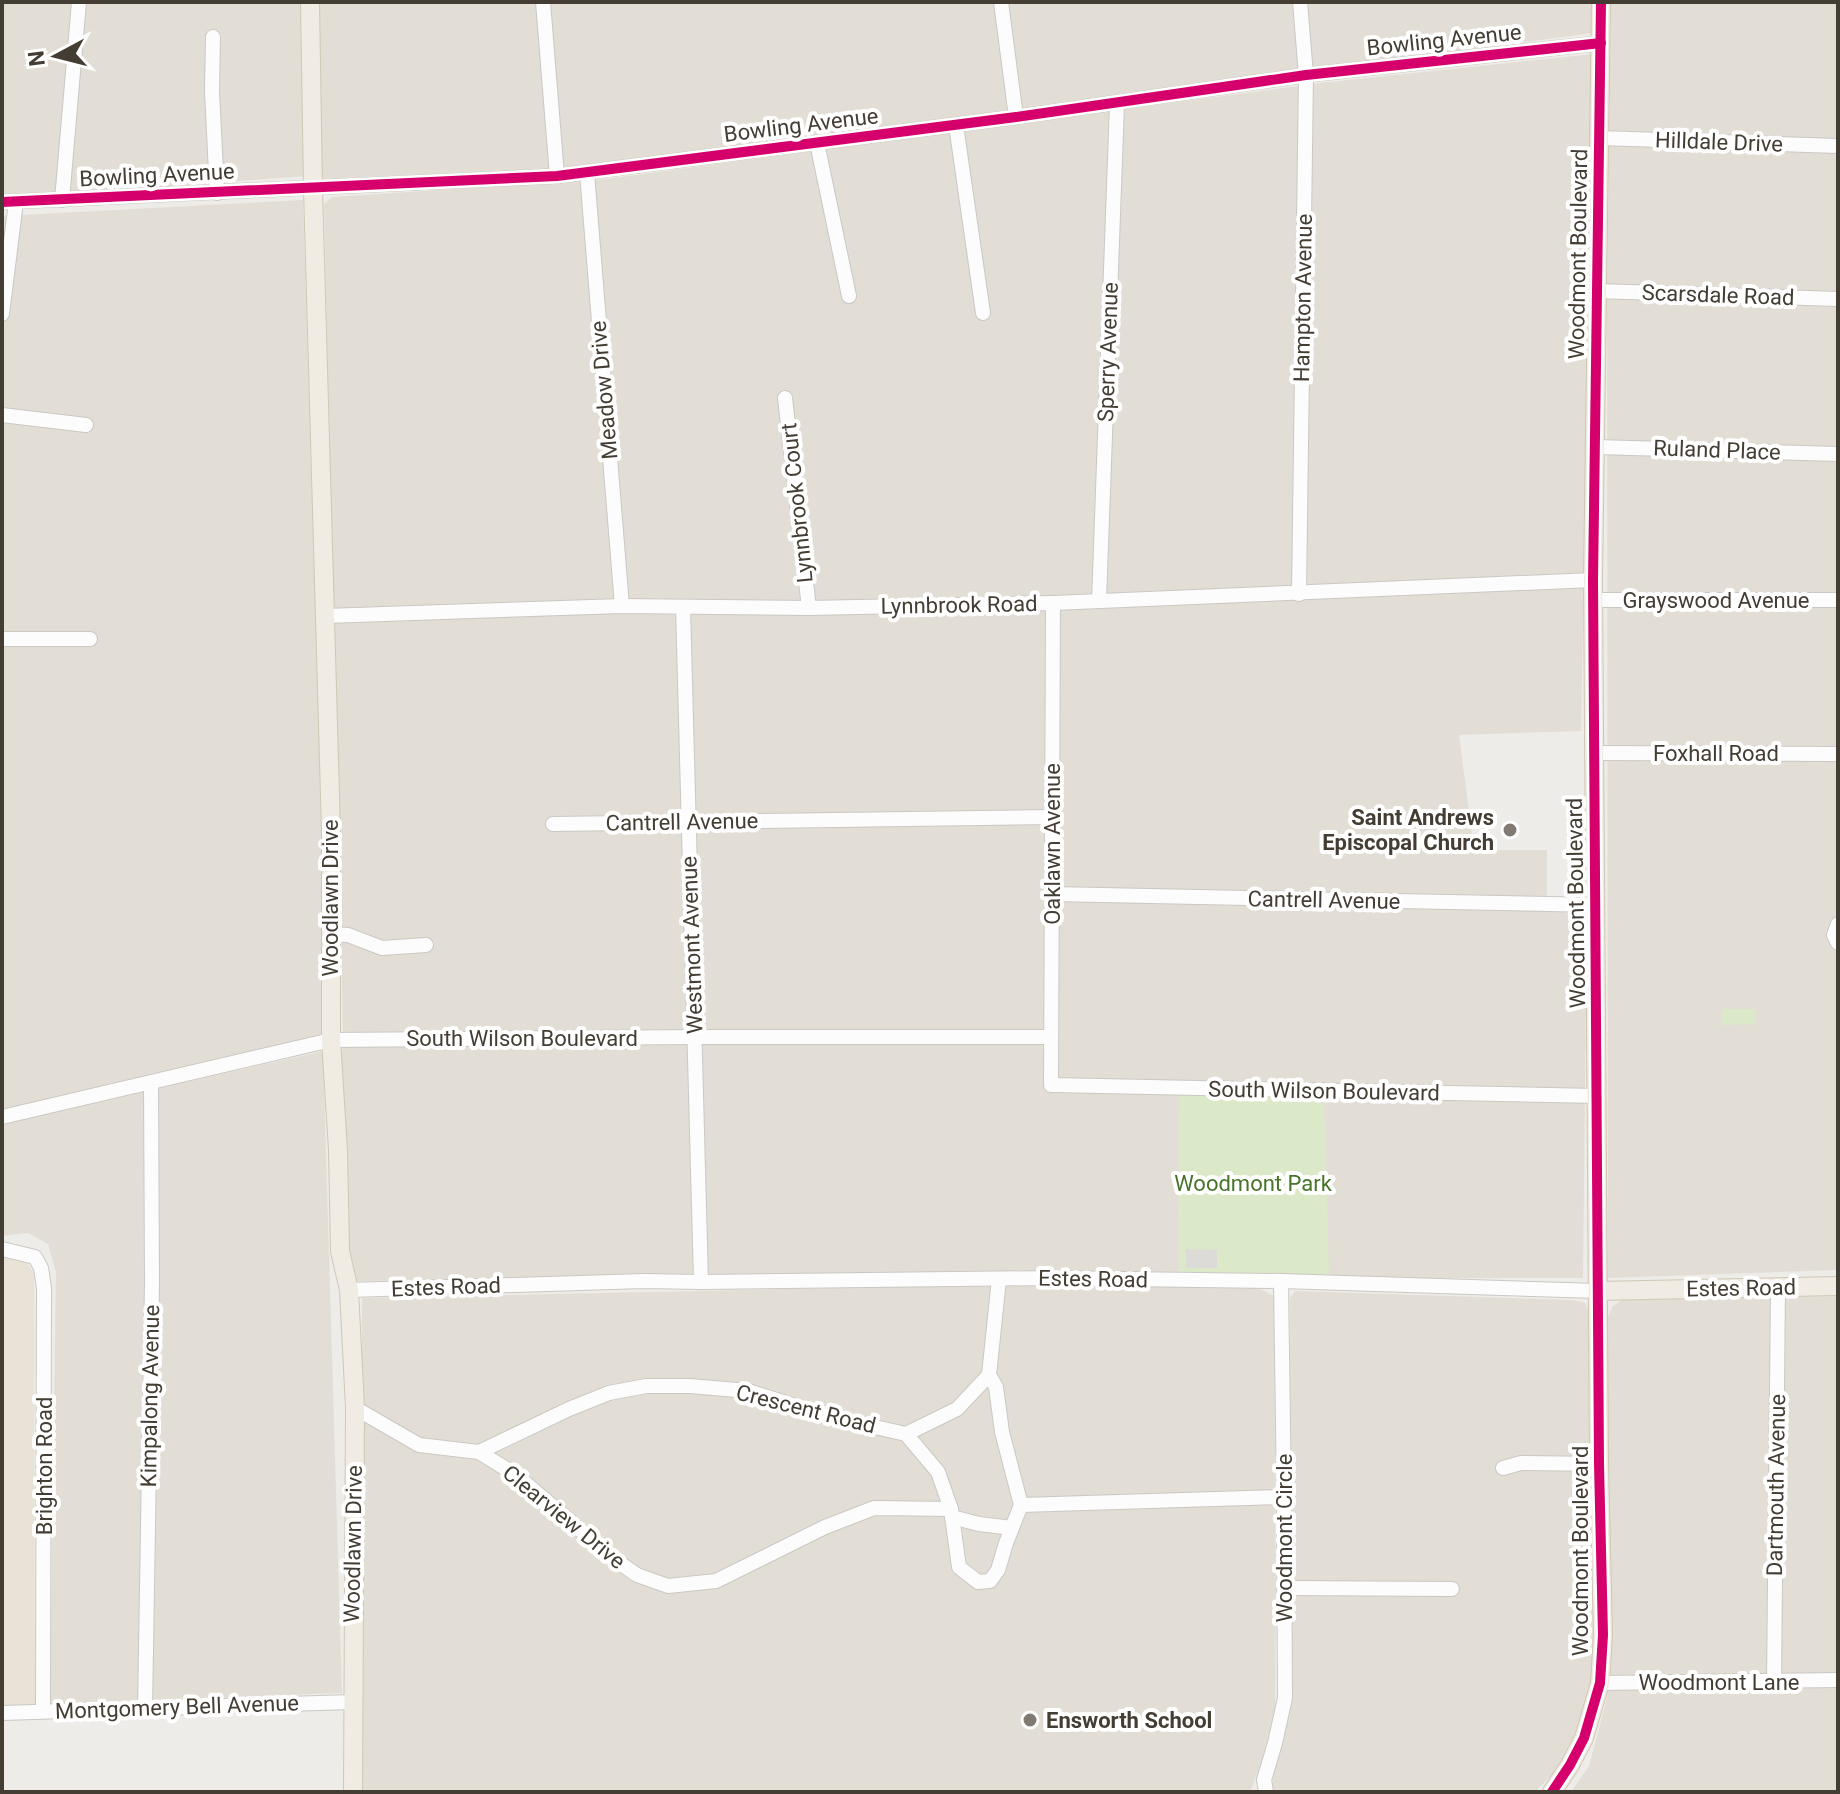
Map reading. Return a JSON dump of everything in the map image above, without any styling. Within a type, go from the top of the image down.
[{"type":"main road","name":"Woodlawn Drive","points":[[310,2],[331,832],[331,1040],[340,1251],[349,1290],[355,1408],[353,1792]]},
{"type":"main road","name":"Woodmont Boulevard","points":[[1552,1792],[1584,1738],[1600,1683],[1603,1635],[1593,580],[1601,2]]},
{"type":"main road","name":"Estes Road","points":[[1598,1291],[1838,1286]]},
{"type":"street","points":[[62,200],[79,2]]},
{"type":"street","points":[[543,2],[557,176]]},
{"type":"street","points":[[1001,2],[1016,117]]},
{"type":"street","name":"Hampton Avenue","points":[[1299,594],[1306,75],[1300,2]]},
{"type":"street","points":[[213,37],[217,193]]},
{"type":"street","name":"Bowling Avenue","points":[[9,202],[557,176],[1117,104],[1306,75],[1601,43]]},
{"type":"street","name":"Sperry Avenue","points":[[1099,601],[1117,104]]},
{"type":"street","points":[[956,125],[983,313]]},
{"type":"street","name":"Hilldale Drive","points":[[1600,138],[1838,146]]},
{"type":"street","points":[[817,143],[849,296]]},
{"type":"street","name":"Meadow Drive","points":[[587,173],[622,606]]},
{"type":"street","points":[[2,314],[9,202]]},
{"type":"street","name":"Scarsdale Road","points":[[1597,291],[1838,299]]},
{"type":"street","name":"Lynnbrook Court","points":[[785,398],[809,608]]},
{"type":"street","points":[[2,415],[86,425]]},
{"type":"street","name":"Ruland Place","points":[[1596,447],[1838,454]]},
{"type":"street","name":"Lynnbrook Road","points":[[325,616],[622,606],[809,608],[1053,603],[1593,580]]},
{"type":"street","name":"Grayswood Avenue","points":[[1594,600],[1838,600]]},
{"type":"street","name":"Oaklawn Avenue","points":[[1051,1085],[1053,603]]},
{"type":"street","name":"Westmont Avenue","points":[[683,607],[701,1282]]},
{"type":"street","points":[[2,639],[90,639]]},
{"type":"street","name":"Foxhall Road","points":[[1594,753],[1838,754]]},
{"type":"street","name":"Cantrell Avenue","points":[[553,824],[1052,817]]},
{"type":"street","name":"Cantrell Avenue","points":[[1052,894],[1596,905]]},
{"type":"street","points":[[1838,924],[1834,935],[1838,943]]},
{"type":"street","points":[[331,934],[348,935],[382,948],[426,945]]},
{"type":"street","name":"South Wilson Boulevard","points":[[2,1117],[331,1040],[1051,1037]]},
{"type":"street","name":"Kimpalong Avenue","points":[[145,1710],[152,1282],[151,1083]]},
{"type":"street","name":"South Wilson Boulevard","points":[[1051,1085],[1598,1096]]},
{"type":"street","name":"Brighton Road","points":[[2,1249],[35,1257],[41,1268],[44,1288],[43,1711]]},
{"type":"street","points":[[951,1513],[959,1567],[978,1582],[990,1581],[998,1570],[1021,1505],[1002,1432],[996,1387],[989,1375],[999,1279]]},
{"type":"street","name":"Estes Road","points":[[349,1290],[644,1281],[999,1279],[1281,1281],[1598,1291]]},
{"type":"street","name":"Woodmont Circle","points":[[1262,1788],[1285,1698],[1281,1281]]},
{"type":"street","name":"Dartmouth Avenue","points":[[1774,1682],[1778,1288]]},
{"type":"street","name":"Crescent Road","points":[[906,1434],[957,1409],[989,1375]]},
{"type":"street","name":"Crescent Road","points":[[479,1452],[609,1393],[646,1386],[748,1391],[830,1417],[906,1434],[938,1472],[951,1513]]},
{"type":"street","name":"Clearview Drive","points":[[355,1408],[419,1445],[479,1452],[516,1475],[614,1559],[637,1575],[668,1586],[716,1581],[825,1527],[874,1508],[951,1513],[979,1524],[1012,1528]]},
{"type":"street","points":[[1503,1468],[1521,1463],[1599,1464]]},
{"type":"street","points":[[1021,1505],[1284,1497]]},
{"type":"street","points":[[1284,1588],[1452,1589]]},
{"type":"street","name":"Woodmont Lane","points":[[1600,1683],[1838,1680]]},
{"type":"street","name":"Montgomery Bell Avenue","points":[[2,1713],[352,1702]]},
{"type":"shaded area","points":[[2,2],[301,2],[306,176],[2,196]]},
{"type":"shaded area","points":[[315,2],[995,2],[1009,111],[572,168],[320,179]]},
{"type":"shaded area","points":[[1007,2],[1593,2],[1593,33],[1021,109]]},
{"type":"shaded area","points":[[1611,2],[1838,2],[1838,1270],[1608,1278],[1607,307]]},
{"type":"shaded area","points":[[1593,54],[1581,731],[1459,735],[1474,850],[1547,850],[1547,911],[1587,914],[1583,1278],[1329,1278],[1180,1094],[1179,1269],[1182,1276],[352,1281],[346,1257],[338,1057],[342,1050],[343,1031],[324,204],[332,197],[606,179],[1320,83]]},
{"type":"shaded area","points":[[303,200],[328,1029],[321,1037],[2,1115],[2,216]]},
{"type":"shaded area","points":[[323,1051],[342,1693],[50,1704],[56,1272],[48,1244],[28,1233],[2,1236],[2,1124]]},
{"type":"shaded area","points":[[1186,1249],[1217,1250],[1217,1268],[1186,1268]]},
{"type":"shaded area","points":[[2,1254],[20,1258],[34,1274],[35,1707],[2,1708]]},
{"type":"shaded area","points":[[980,1285],[1258,1288],[1274,1296],[1275,1709],[1265,1755],[1250,1792],[360,1792],[362,1298]]},
{"type":"shaded area","points":[[1295,1291],[1573,1300],[1585,1303],[1591,1318],[1595,1665],[1591,1693],[1563,1763],[1535,1792],[1271,1792],[1284,1737],[1291,1681],[1290,1298]]},
{"type":"shaded area","points":[[1838,1296],[1836,1792],[1571,1792],[1589,1766],[1607,1698],[1610,1660],[1606,1381],[1608,1317],[1613,1306],[1622,1300]]},
{"type":"green space","points":[[1721,1009],[1755,1009],[1756,1024],[1722,1025]]},
{"type":"green space","name":"Woodmont Park","points":[[1180,1093],[1324,1097],[1329,1278],[1182,1276],[1179,1269]]},
{"type":"cycle path","points":[[1552,1792],[1584,1738],[1600,1683],[1603,1635],[1593,580],[1601,2]]},
{"type":"cycle path","points":[[2,202],[557,176],[1016,117],[1306,75],[1601,43]]},
{"type":"place","name":"Saint Andrews Episcopal Church","points":[[1510,830]]},
{"type":"place","name":"Ensworth School","points":[[1030,1720]]}]
